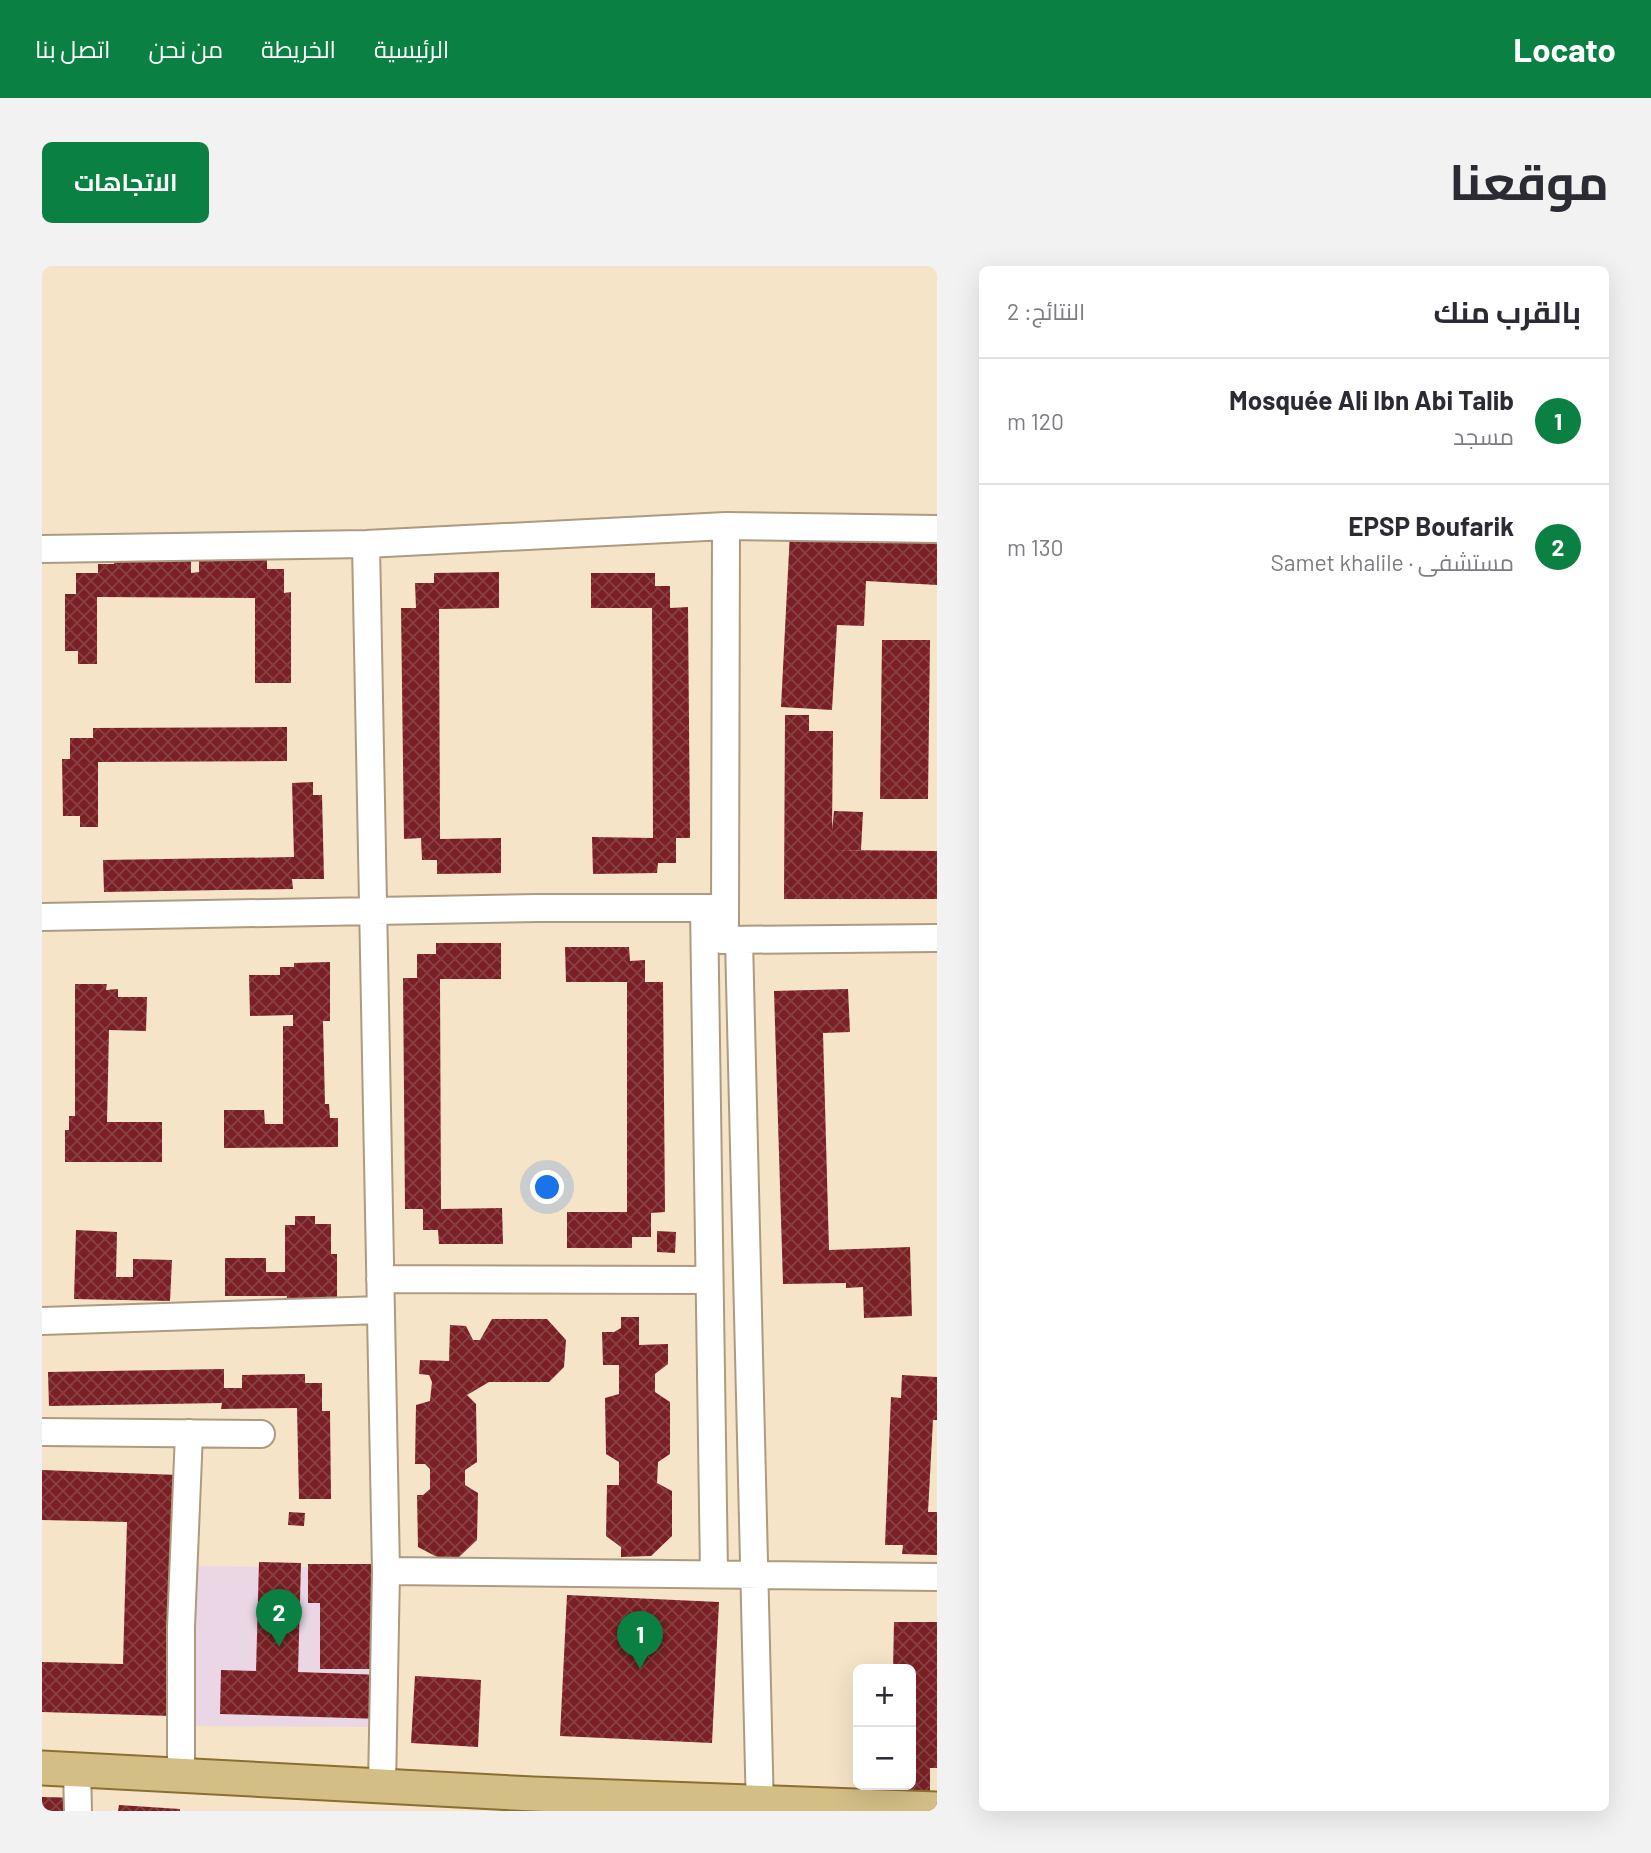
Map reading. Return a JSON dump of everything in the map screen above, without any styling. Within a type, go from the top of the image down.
[{"type":"main road","points":[[42,1768],[760,1807],[937,1809]]},
{"type":"street","points":[[726,526],[715,908],[723,941],[753,1573],[760,1807]]},
{"type":"street","points":[[42,549],[366,544],[726,526],[937,529]]},
{"type":"street","points":[[366,544],[386,1571],[382,1786]]},
{"type":"street","points":[[42,917],[715,908]]},
{"type":"street","points":[[723,941],[937,939]]},
{"type":"street","points":[[714,1573],[708,1280],[723,941]]},
{"type":"street","points":[[380,1279],[708,1280]]},
{"type":"street","points":[[42,1321],[380,1310]]},
{"type":"street","points":[[42,1432],[261,1434]]},
{"type":"street","points":[[181,1775],[181,1626],[190,1433]]},
{"type":"street","points":[[386,1571],[937,1577]]},
{"type":"street","points":[[77,1769],[78,1811]]},
{"type":"shaded area","points":[[189,1566],[370,1568],[368,1727],[188,1726]]},
{"type":"building","points":[[790,532],[937,539],[937,585],[866,581],[864,626],[837,625],[832,710],[781,707]]},
{"type":"building","points":[[114,558],[191,559],[191,573],[199,572],[199,558],[267,559],[267,569],[284,569],[284,593],[291,592],[291,683],[255,683],[255,598],[97,597],[97,664],[78,664],[78,651],[65,651],[65,594],[76,594],[76,573],[98,573],[98,564],[114,564]]},
{"type":"building","points":[[499,572],[499,608],[439,609],[440,839],[501,838],[501,873],[437,874],[437,860],[422,860],[421,838],[404,839],[401,608],[416,608],[415,583],[434,583],[434,573]]},
{"type":"building","points":[[591,573],[655,573],[655,586],[670,586],[670,608],[688,607],[690,838],[676,838],[676,863],[658,863],[657,873],[593,874],[592,837],[653,838],[652,608],[591,608]]},
{"type":"building","points":[[882,640],[930,640],[928,799],[880,799]]},
{"type":"building","points":[[785,715],[809,715],[809,731],[833,731],[832,830],[834,811],[863,812],[861,850],[832,850],[937,851],[937,899],[784,899]]},
{"type":"building","points":[[287,727],[287,761],[98,762],[98,827],[80,827],[80,816],[63,816],[62,759],[70,759],[70,738],[93,738],[93,728]]},
{"type":"building","points":[[313,782],[313,795],[322,795],[324,879],[292,879],[293,889],[104,892],[103,860],[294,857],[292,783]]},
{"type":"building","points":[[436,943],[501,943],[501,979],[440,979],[441,1209],[502,1208],[503,1244],[439,1244],[438,1230],[423,1230],[423,1209],[405,1209],[403,978],[417,978],[417,954],[436,954]]},
{"type":"building","points":[[565,947],[629,947],[630,961],[645,960],[645,982],[663,982],[665,1212],[651,1213],[651,1237],[632,1237],[632,1248],[567,1248],[567,1212],[627,1212],[627,982],[566,982]]},
{"type":"building","points":[[330,962],[330,1021],[323,1021],[325,1104],[329,1104],[330,1118],[338,1118],[338,1147],[224,1148],[224,1110],[264,1110],[265,1124],[283,1124],[283,1026],[293,1026],[293,1015],[250,1016],[249,975],[280,975],[280,967],[294,967],[294,963]]},
{"type":"building","points":[[75,984],[107,984],[106,990],[118,989],[118,997],[147,997],[146,1031],[109,1030],[107,1122],[162,1122],[162,1162],[65,1162],[65,1130],[69,1130],[69,1116],[75,1116]]},
{"type":"building","points":[[848,989],[850,1032],[823,1033],[829,1250],[910,1247],[912,1316],[864,1318],[863,1287],[846,1288],[846,1283],[783,1284],[774,991]]},
{"type":"building","points":[[295,1216],[315,1216],[315,1224],[331,1224],[331,1254],[337,1254],[337,1303],[286,1303],[287,1296],[225,1296],[225,1258],[266,1258],[266,1272],[285,1272],[285,1225],[295,1225]]},
{"type":"building","points":[[76,1230],[117,1232],[116,1277],[133,1277],[133,1259],[172,1260],[170,1301],[74,1299]]},
{"type":"building","points":[[657,1231],[676,1232],[675,1253],[657,1252]]},
{"type":"building","points":[[621,1317],[639,1317],[639,1345],[668,1344],[668,1364],[655,1374],[655,1392],[670,1402],[670,1454],[658,1462],[657,1483],[672,1491],[672,1536],[651,1556],[621,1557],[621,1547],[606,1536],[607,1485],[619,1485],[619,1462],[606,1454],[605,1398],[619,1394],[619,1365],[603,1365],[602,1332],[614,1332],[621,1328]]},
{"type":"building","points":[[492,1319],[547,1319],[566,1340],[564,1367],[549,1382],[489,1382],[467,1395],[476,1404],[477,1462],[465,1470],[465,1485],[478,1493],[477,1540],[459,1557],[439,1558],[418,1547],[417,1495],[423,1495],[430,1489],[430,1469],[425,1464],[415,1464],[416,1405],[430,1401],[432,1382],[429,1375],[419,1374],[420,1360],[449,1361],[450,1325],[466,1326],[473,1340],[480,1340]]},
{"type":"building","points":[[224,1369],[224,1388],[242,1388],[242,1375],[305,1374],[305,1383],[322,1383],[322,1411],[330,1411],[331,1499],[299,1499],[297,1408],[221,1409],[222,1403],[49,1406],[48,1372]]},
{"type":"building","points":[[902,1375],[937,1377],[937,1420],[933,1420],[928,1512],[937,1512],[937,1555],[902,1554],[903,1545],[885,1545],[891,1397],[901,1398]]},
{"type":"building","points":[[42,1470],[179,1475],[171,1716],[42,1712],[42,1662],[123,1664],[127,1522],[42,1520]]},
{"type":"building","points":[[289,1512],[305,1513],[304,1526],[288,1525]]},
{"type":"building","points":[[259,1562],[301,1563],[298,1672],[382,1675],[381,1719],[220,1714],[221,1670],[256,1671]]},
{"type":"building","points":[[308,1564],[374,1564],[374,1669],[320,1669],[320,1603],[308,1603]]},
{"type":"building","points":[[567,1595],[719,1602],[712,1743],[560,1736]]},
{"type":"building","points":[[894,1622],[937,1622],[937,1768],[930,1768],[930,1792],[892,1792],[916,1790],[916,1664],[893,1664]]},
{"type":"building","points":[[415,1676],[481,1680],[478,1747],[411,1743]]},
{"type":"building","points":[[42,1797],[85,1798],[85,1811],[42,1811]]},
{"type":"building","points":[[119,1805],[180,1809],[180,1811],[118,1811]]},
{"type":"place","name":"EPSP Boufarik","points":[[279,1647]]},
{"type":"place","name":"Mosquée Ali Ibn Abi Talib","points":[[640,1669]]}]
